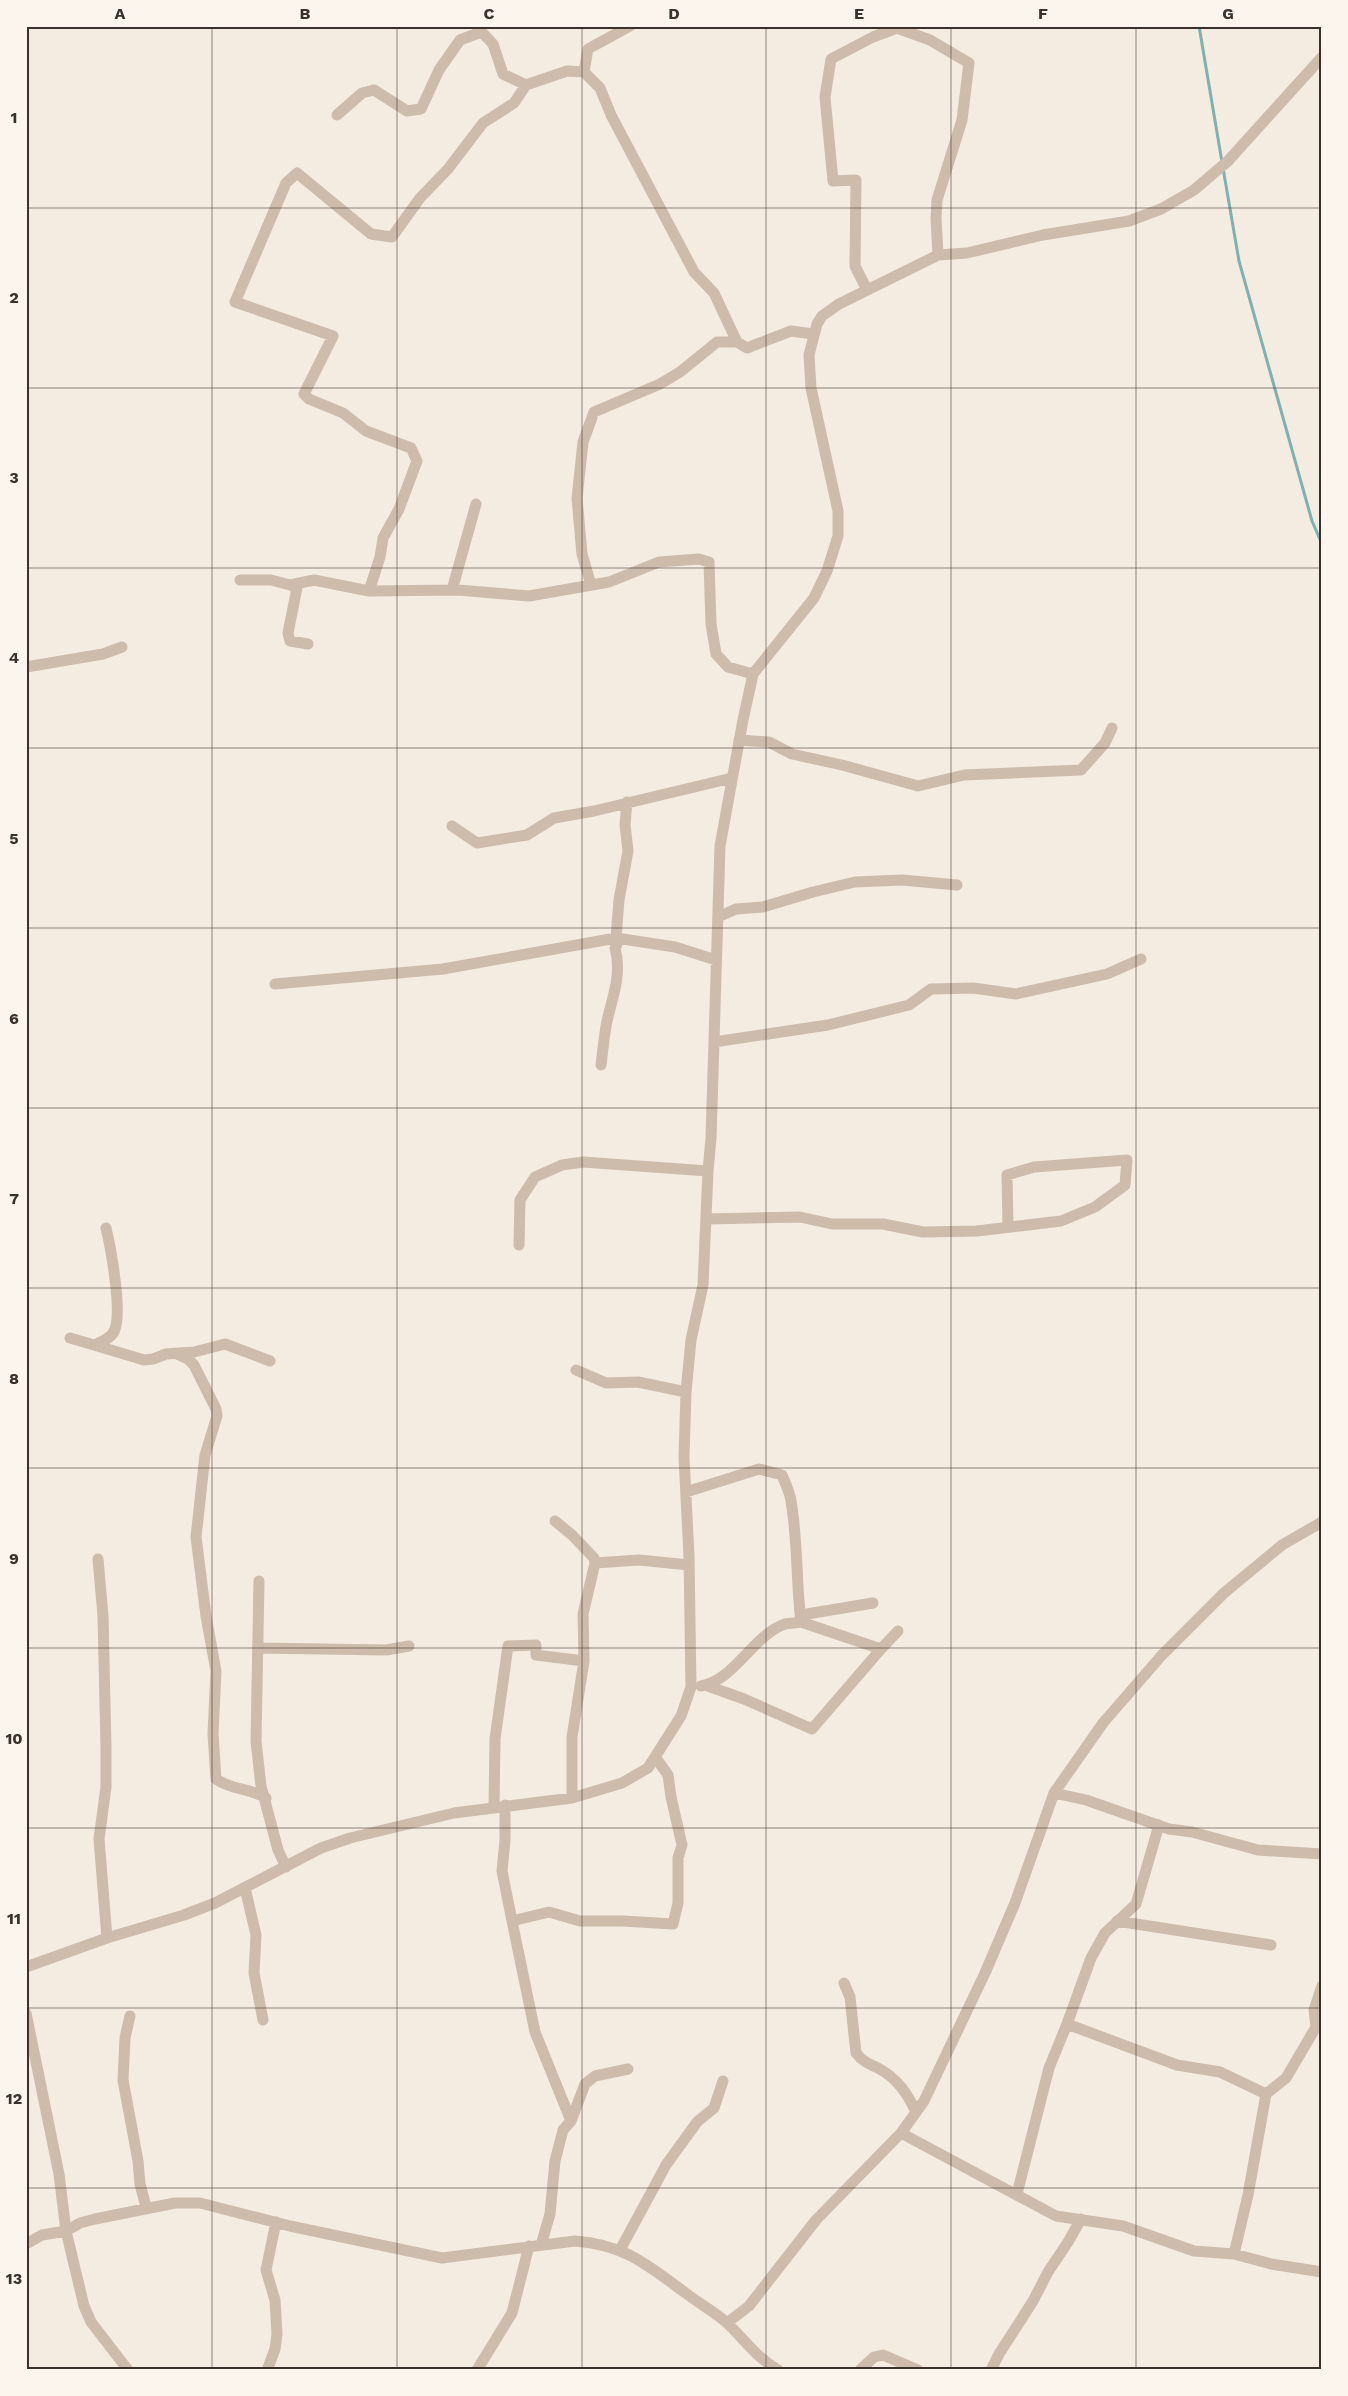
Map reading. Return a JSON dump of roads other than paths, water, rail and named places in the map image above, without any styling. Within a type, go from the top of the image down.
[{"type":"street","points":[[584,72],[588,49],[630,26]]},
{"type":"street","points":[[867,290],[855,266],[856,180],[833,181],[825,97],[831,59],[873,37],[898,28],[930,40],[969,63],[962,120],[937,200],[938,255]]},
{"type":"street","points":[[337,115],[362,93],[374,90],[407,110],[421,109],[439,70],[460,40],[478,29],[493,44],[503,74],[526,85]]},
{"type":"street","points":[[26,1967],[107,1938],[184,1916],[245,1888],[321,1848],[350,1838],[454,1812],[572,1798],[622,1783],[648,1768],[656,1758],[682,1716],[692,1687],[686,1492],[686,1392],[691,1340],[703,1284],[711,1138],[720,846],[753,674],[814,598],[828,571],[838,536],[838,511],[811,388],[809,355],[813,334],[822,316],[839,304],[938,255],[967,253],[1043,235],[1129,221],[1161,209],[1194,190],[1228,161],[1322,58]]},
{"type":"street","points":[[369,591],[384,538],[399,508],[417,461],[411,448],[366,431],[343,412],[309,399],[304,394],[333,336],[235,302],[286,183],[297,173],[371,234],[392,237],[420,198],[448,169],[483,123],[514,103],[526,85],[567,71],[584,72],[600,88],[611,115],[694,272],[714,293],[737,342]]},
{"type":"street","points":[[591,585],[582,554],[577,498],[583,442],[594,412],[660,384],[680,372],[717,342],[737,342],[747,348],[792,331],[813,334]]},
{"type":"street","points":[[452,590],[476,504]]},
{"type":"street","points":[[290,585],[314,580],[369,591],[452,590],[529,596],[616,580],[659,562],[699,559],[709,562],[711,624],[716,654],[728,667],[753,674]]},
{"type":"street","points":[[240,580],[270,580],[297,588],[288,633],[290,641],[308,644]]},
{"type":"street","points":[[26,667],[103,654],[122,647]]},
{"type":"street","points":[[739,740],[769,742],[792,754],[842,765],[918,786],[964,775],[1081,770],[1105,744],[1112,728]]},
{"type":"street","points":[[452,826],[477,844],[527,835],[554,818],[732,778]]},
{"type":"street","points":[[601,1065],[607,1023],[618,976],[618,960],[615,948],[618,938],[619,900],[628,850],[625,825],[627,802]]},
{"type":"street","points":[[718,917],[736,909],[763,907],[812,892],[855,882],[902,880],[957,885]]},
{"type":"street","points":[[275,984],[443,969],[618,938],[675,947],[716,960]]},
{"type":"street","points":[[714,1042],[828,1025],[909,1005],[931,989],[972,988],[1016,994],[1107,974],[1141,959]]},
{"type":"street","points":[[707,1219],[800,1217],[832,1224],[884,1224],[923,1232],[977,1231],[1061,1221],[1095,1206],[1125,1185],[1127,1160],[1034,1167],[1007,1175],[1008,1226]]},
{"type":"street","points":[[519,1245],[520,1200],[536,1177],[562,1165],[583,1162],[708,1171]]},
{"type":"street","points":[[94,1346],[110,1336],[115,1330],[116,1310],[113,1258],[106,1228]]},
{"type":"street","points":[[70,1338],[144,1360],[175,1353],[194,1352],[225,1344],[270,1361]]},
{"type":"street","points":[[175,1353],[188,1359],[194,1365],[216,1408],[216,1416],[205,1455],[196,1537],[206,1616],[216,1671],[213,1734],[216,1779],[224,1785],[258,1793],[266,1798]]},
{"type":"street","points":[[576,1370],[606,1384],[638,1382],[686,1392]]},
{"type":"street","points":[[686,1492],[759,1469],[782,1475],[791,1499],[796,1548],[796,1588],[801,1622]]},
{"type":"street","points":[[555,1521],[572,1535],[594,1558],[595,1563],[584,1614],[584,1661],[572,1737],[572,1798]]},
{"type":"street","points":[[727,2323],[749,2306],[816,2220],[901,2134],[916,2112],[985,1973],[1015,1903],[1035,1841],[1054,1793],[1103,1723],[1162,1655],[1224,1592],[1282,1545],[1322,1522]]},
{"type":"street","points":[[98,1559],[103,1616],[106,1778],[99,1839],[107,1938]]},
{"type":"street","points":[[595,1563],[640,1560],[689,1565]]},
{"type":"street","points":[[259,1581],[256,1741],[261,1786],[266,1798],[278,1850],[286,1867]]},
{"type":"street","points":[[801,1622],[807,1614],[873,1603]]},
{"type":"street","points":[[692,1687],[705,1685],[731,1670],[745,1654],[785,1624],[801,1622],[881,1649]]},
{"type":"street","points":[[705,1685],[744,1699],[812,1729],[898,1631]]},
{"type":"street","points":[[571,2121],[535,2032],[502,1871],[505,1840],[500,1806],[495,1739],[508,1646],[536,1645],[536,1655],[584,1661]]},
{"type":"street","points":[[259,1648],[386,1650],[408,1646]]},
{"type":"street","points":[[512,1921],[549,1912],[580,1921],[673,1924],[678,1903],[678,1858],[682,1844],[670,1797],[668,1775],[656,1758]]},
{"type":"street","points":[[1054,1793],[1086,1800],[1159,1825],[1258,1850],[1322,1854]]},
{"type":"street","points":[[1017,2194],[1049,2068],[1091,1958],[1106,1933],[1136,1904],[1159,1825]]},
{"type":"street","points":[[245,1888],[256,1935],[254,1973],[263,2020]]},
{"type":"street","points":[[1117,1921],[1271,1945]]},
{"type":"street","points":[[844,1983],[850,1997],[856,2053],[867,2064],[887,2074],[906,2091],[916,2112]]},
{"type":"street","points":[[1234,2254],[1248,2195],[1266,2094],[1286,2078],[1316,2027],[1314,2010],[1322,1986]]},
{"type":"street","points":[[26,2013],[59,2174],[66,2231],[84,2306],[91,2322],[128,2370]]},
{"type":"street","points":[[130,2016],[125,2038],[123,2080],[138,2160],[140,2184],[146,2207]]},
{"type":"street","points":[[1067,2024],[1176,2065],[1220,2072],[1266,2094]]},
{"type":"street","points":[[477,2370],[512,2313],[535,2245],[550,2214],[555,2161],[563,2130],[571,2121],[585,2084],[590,2078],[628,2069]]},
{"type":"street","points":[[620,2250],[666,2165],[697,2122],[714,2108],[723,2081]]},
{"type":"street","points":[[901,2134],[1056,2216],[1123,2226],[1194,2251],[1234,2254],[1271,2264],[1322,2272]]},
{"type":"street","points":[[26,2244],[42,2235],[66,2231],[80,2223],[146,2207],[175,2203],[200,2204],[442,2258],[535,2245],[596,2242],[634,2256],[727,2323],[755,2354],[778,2370]]},
{"type":"street","points":[[991,2370],[1081,2219]]},
{"type":"street","points":[[268,2368],[275,2349],[277,2334],[275,2300],[266,2270],[276,2222]]},
{"type":"street","points":[[860,2370],[874,2357],[883,2355],[918,2370]]},
{"type":"waterway","points":[[1199,26],[1222,162]]},
{"type":"waterway","points":[[1223,168],[1239,261],[1312,521],[1322,544]]}]
